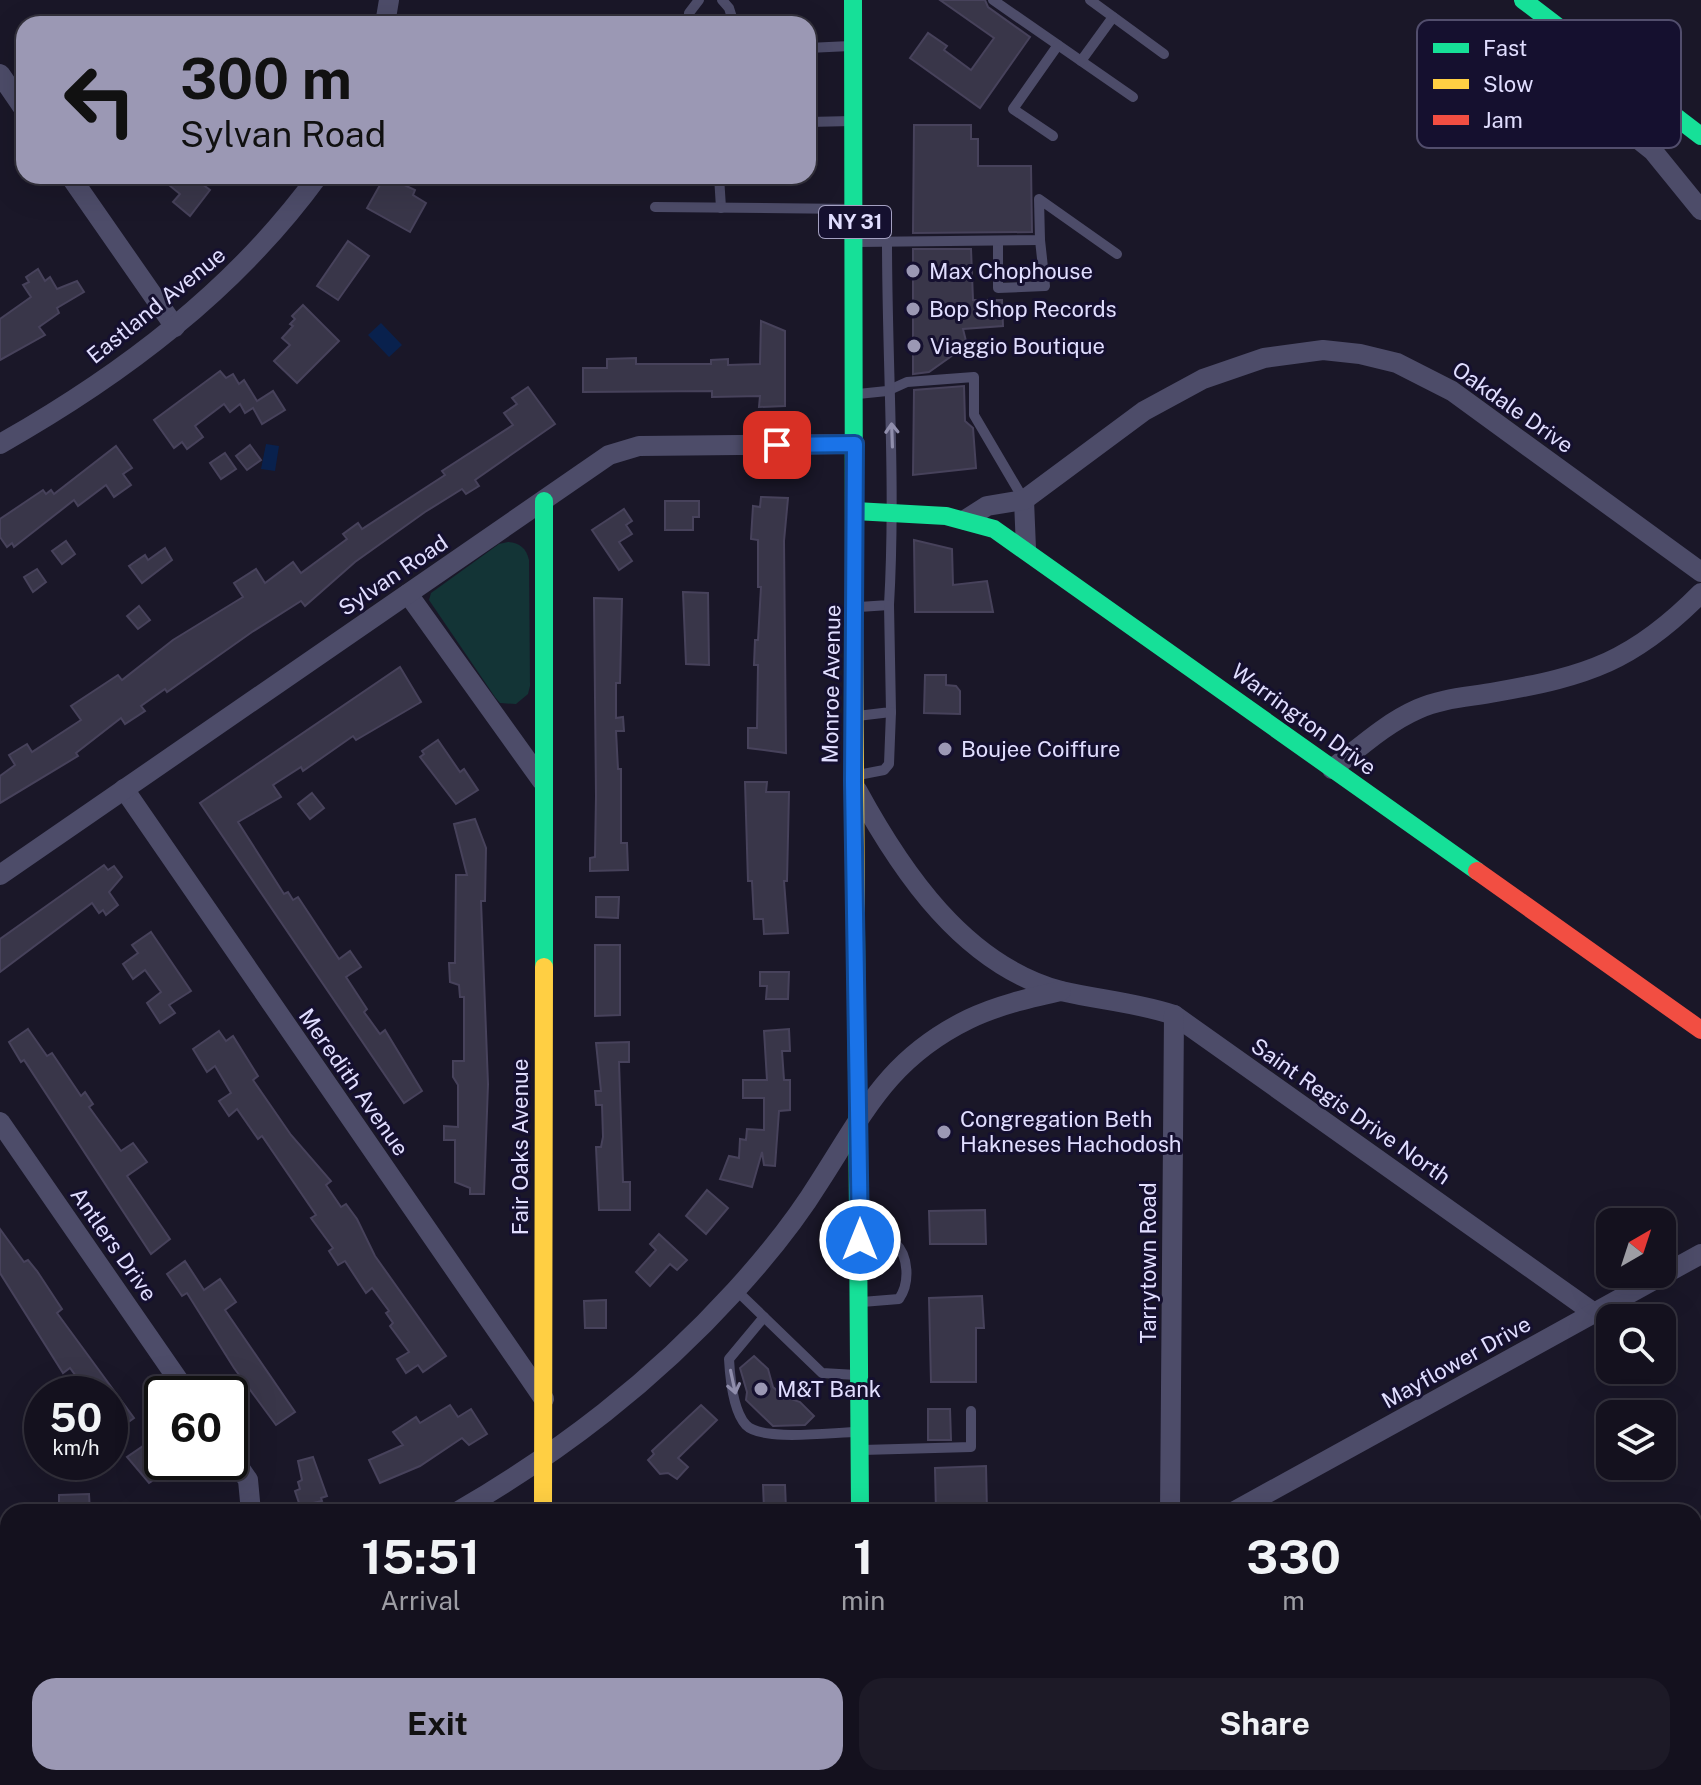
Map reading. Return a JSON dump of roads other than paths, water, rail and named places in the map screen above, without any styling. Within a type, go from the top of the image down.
[{"type":"street","name":"Monroe Avenue","points":[[853,0],[856,395],[853,779],[860,1114],[860,1504]]},
{"type":"street","points":[[1523,0],[1549,20]]},
{"type":"street","points":[[0,74],[16,97]]},
{"type":"street","points":[[1681,121],[1701,136]]},
{"type":"street","points":[[1649,148],[1701,210]]},
{"type":"street","points":[[76,184],[175,327]]},
{"type":"street","name":"Eastland Avenue","points":[[0,444],[77,397],[175,327],[248,262],[311,184]]},
{"type":"street","name":"Oakdale Drive","points":[[965,520],[987,506],[1024,500],[1144,411],[1203,379],[1264,358],[1298,352],[1360,354],[1397,363],[1452,391],[1701,572]]},
{"type":"street","name":"Sylvan Road","points":[[0,875],[624,448],[855,444]]},
{"type":"street","points":[[1024,500],[1026,549]]},
{"type":"street","name":"Fair Oaks Avenue","points":[[543,1504],[546,1401],[542,781],[544,501]]},
{"type":"street","name":"Warrington Drive","points":[[855,511],[965,520],[994,529],[1701,1030]]},
{"type":"street","points":[[1332,769],[1381,731],[1420,708],[1554,681],[1600,668],[1668,627],[1701,593]]},
{"type":"street","points":[[408,594],[542,781]]},
{"type":"street","name":"Saint Regis Drive North","points":[[853,779],[896,857],[954,926],[1014,970],[1061,991],[1133,1003],[1174,1015],[1594,1313]]},
{"type":"street","name":"Meredith Avenue","points":[[124,789],[546,1401]]},
{"type":"street","name":"Saint Regis Drive North","points":[[470,1504],[543,1460],[638,1387],[736,1290],[791,1225],[860,1114],[886,1082],[933,1040],[983,1013],[1061,991]]},
{"type":"street","name":"Tarrytown Road","points":[[1170,1504],[1174,1015]]},
{"type":"street","name":"Antlers Drive","points":[[0,1122],[176,1376]]},
{"type":"street","name":"Mayflower Drive","points":[[1248,1504],[1701,1254]]},
{"type":"street","points":[[248,1480],[250,1504]]},
{"type":"lane","points":[[993,0],[1133,97]]},
{"type":"lane","points":[[1090,0],[1164,54]]},
{"type":"lane","points":[[1081,61],[1113,17]]},
{"type":"lane","points":[[1053,136],[1013,109],[1058,45]]},
{"type":"lane","points":[[816,48],[853,46]]},
{"type":"lane","points":[[816,122],[854,121]]},
{"type":"lane","points":[[720,184],[721,208]]},
{"type":"lane","points":[[998,241],[998,288],[1045,286],[1039,199],[1117,254]]},
{"type":"lane","points":[[655,207],[855,209]]},
{"type":"lane","points":[[855,242],[1040,240]]},
{"type":"lane","points":[[853,779],[884,770],[889,764],[889,605],[895,513],[887,391],[887,242]]},
{"type":"lane","points":[[856,395],[887,391],[907,382],[974,377],[974,415],[1024,500]]},
{"type":"lane","points":[[856,607],[889,605]]},
{"type":"lane","points":[[854,716],[891,712]]},
{"type":"lane","points":[[860,1240],[895,1243],[906,1258],[904,1290],[899,1299],[860,1302]]},
{"type":"lane","points":[[736,1290],[822,1373],[860,1375]]},
{"type":"lane","points":[[764,1317],[729,1359],[739,1414],[756,1433],[971,1447],[971,1411]]},
{"type":"water","points":[[381,323],[402,345],[389,357],[368,335]]},
{"type":"water","points":[[266,444],[279,446],[275,471],[261,469]]},
{"type":"place","name":"Max Chophouse","points":[[913,271]]},
{"type":"place","name":"Bop Shop Records","points":[[913,309]]},
{"type":"place","name":"Viaggio Boutique","points":[[914,346]]},
{"type":"place","name":"Boujee Coiffure","points":[[945,749]]},
{"type":"place","name":"Congregation Beth Hakneses Hachodosh","points":[[944,1132]]},
{"type":"place","name":"M&T Bank","points":[[761,1389]]}]
